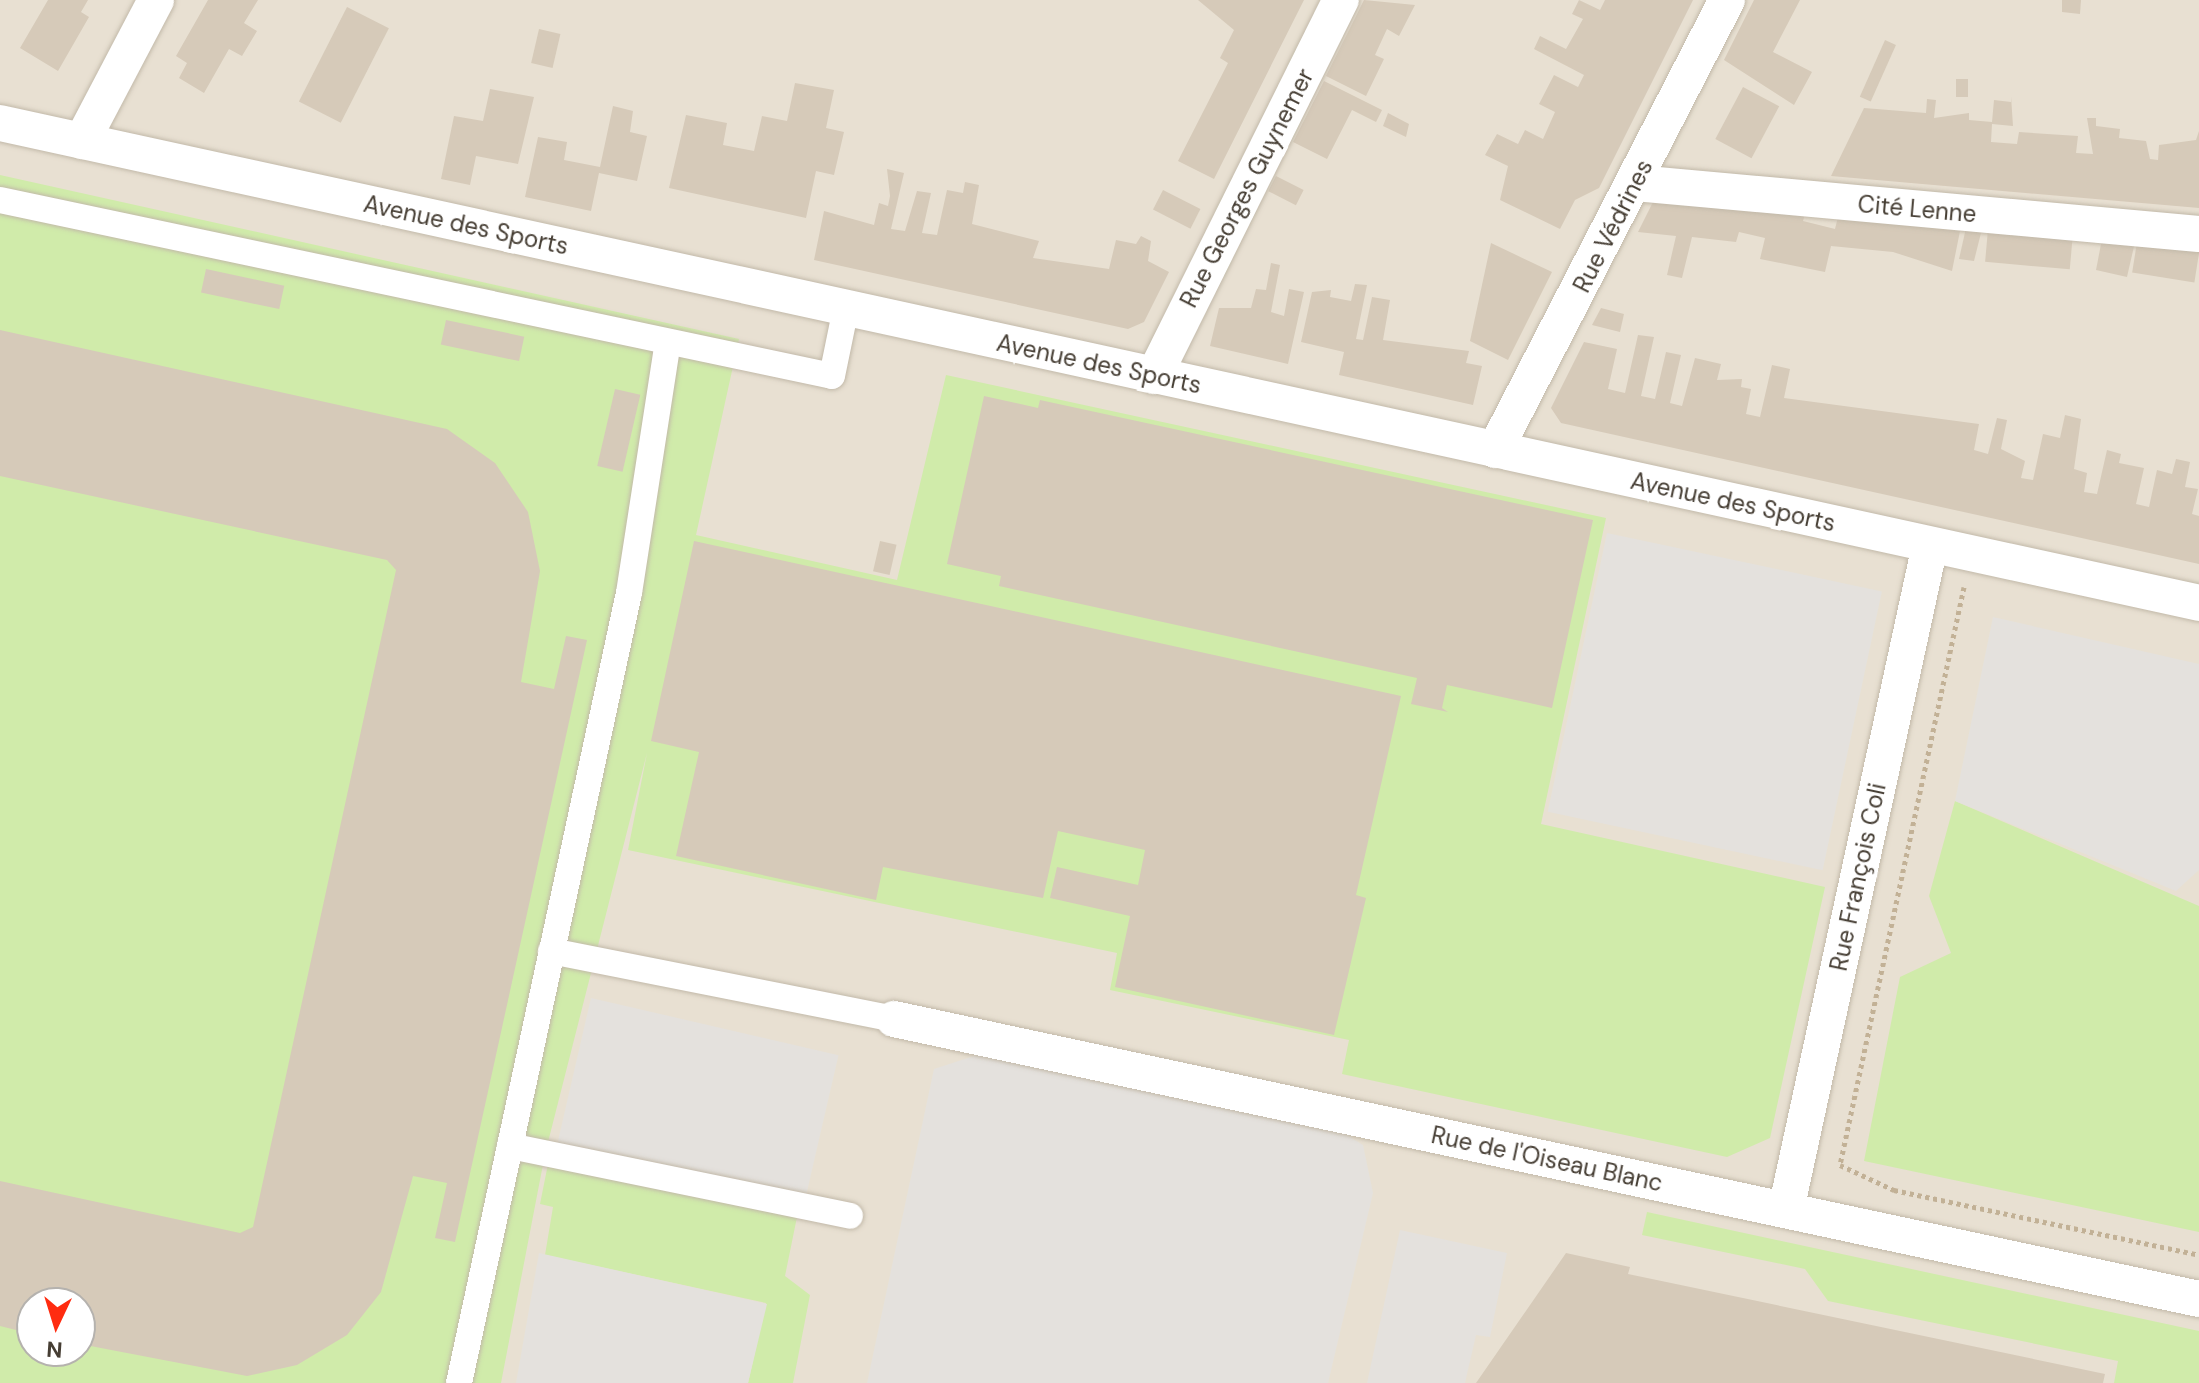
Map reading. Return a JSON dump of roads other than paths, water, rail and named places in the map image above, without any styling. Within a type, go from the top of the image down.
[{"type":"street","points":[[82,141],[156,0]]},
{"type":"street","name":"Rue Georges Guynemer","points":[[1154,376],[1341,0]]},
{"type":"street","name":"Rue Védrines","points":[[1495,450],[1727,0]]},
{"type":"street","name":"Avenue des Sports","points":[[0,123],[2199,603]]},
{"type":"street","name":"Cité Lenne","points":[[1635,183],[2199,234]]},
{"type":"street","points":[[0,200],[832,376],[846,308]]},
{"type":"street","points":[[459,1383],[629,593],[668,342]]},
{"type":"street","name":"Rue François Coli","points":[[1786,1210],[1930,545]]},
{"type":"street","points":[[551,951],[894,1019]]},
{"type":"street","name":"Rue de l'Oiseau Blanc","points":[[894,1019],[2199,1299]]},
{"type":"street","points":[[510,1146],[850,1216]]}]
